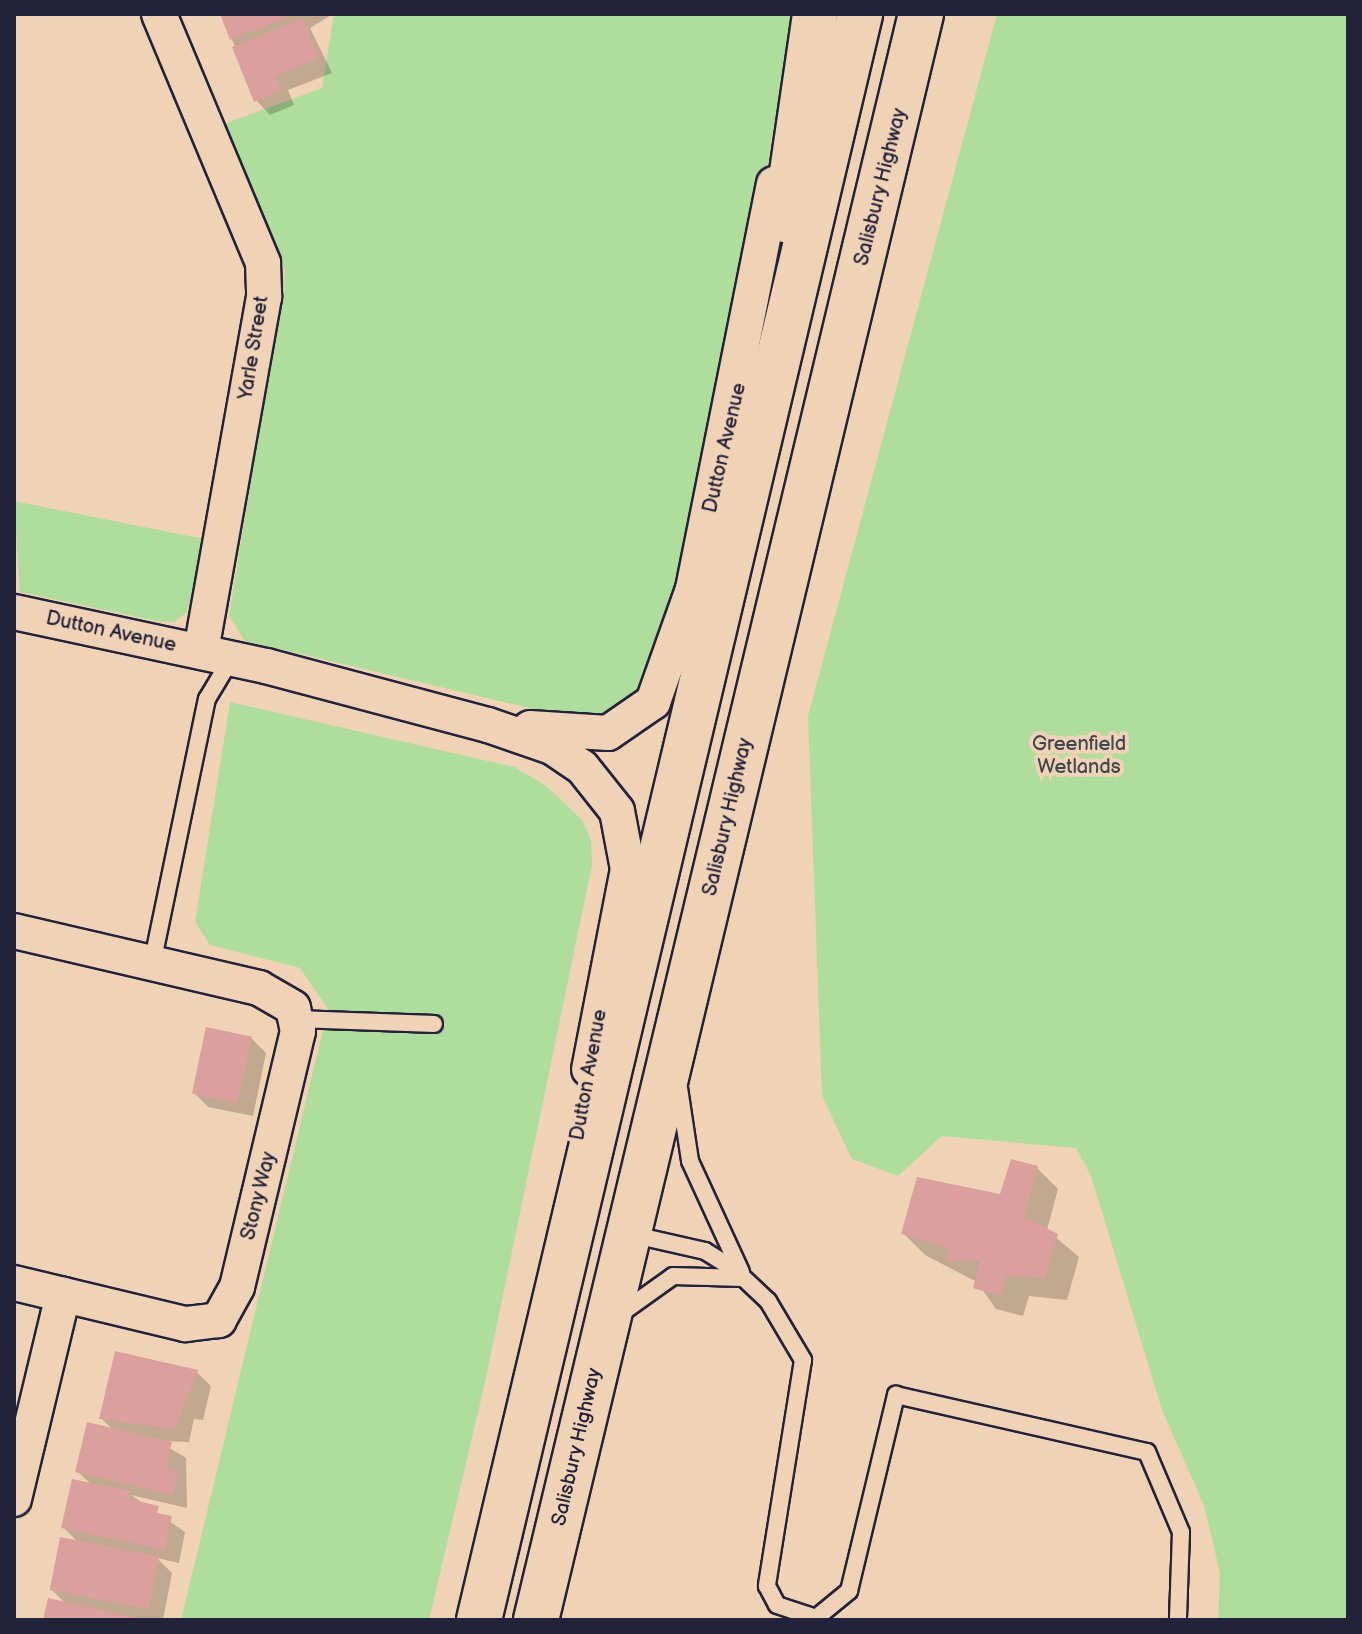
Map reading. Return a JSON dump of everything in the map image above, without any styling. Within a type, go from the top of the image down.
[{"type":"highway","points":[[767,389],[815,14]]},
{"type":"highway","points":[[479,1620],[767,389],[860,14]]},
{"type":"highway","name":"Salisbury Highway","points":[[536,1620],[826,406],[909,78],[921,14]]},
{"type":"highway","points":[[909,78],[930,14]]},
{"type":"highway","points":[[573,1216],[628,1234]]},
{"type":"street","name":"Yarle Street","points":[[159,14],[263,263],[264,297],[216,655]]},
{"type":"street","name":"Dutton Avenue","points":[[488,725],[594,735],[623,727],[653,702],[693,589],[739,382],[803,14]]},
{"type":"street","name":"Dutton Avenue","points":[[14,612],[216,655],[488,725],[552,747],[582,767],[610,794],[627,848],[576,1132],[573,1216]]},
{"type":"street","points":[[14,931],[267,990],[297,1019]]},
{"type":"street","name":"Stony Way","points":[[14,1283],[185,1324],[211,1324],[226,1314],[297,1019]]},
{"type":"street","points":[[14,1499],[63,1295]]},
{"type":"lane","points":[[152,964],[216,655]]},
{"type":"lane","points":[[297,1019],[434,1024]]},
{"type":"lane","points":[[675,1043],[690,1161],[745,1278],[803,1360],[767,1586],[777,1605],[816,1618],[849,1591],[896,1395],[1147,1452],[1181,1532],[1178,1620]]},
{"type":"lane","points":[[628,1234],[705,1251],[745,1278]]},
{"type":"lane","points":[[605,1328],[673,1276],[745,1278]]},
{"type":"green space","points":[[334,14],[792,14],[737,354],[684,597],[650,677],[608,714],[580,720],[245,641],[229,616],[285,271],[224,124],[322,88]]},
{"type":"green space","name":"Greenfield Wetlands","points":[[997,14],[1348,14],[1348,1620],[1218,1620],[1220,1573],[1204,1505],[1162,1410],[1091,1176],[1076,1148],[942,1136],[898,1176],[852,1159],[822,1096],[808,716]]},
{"type":"green space","points":[[14,501],[204,539],[187,612],[174,622],[157,621],[20,592]]},
{"type":"green space","points":[[230,702],[514,767],[545,785],[582,820],[591,840],[592,865],[484,1387],[429,1620],[181,1620],[328,1009],[300,968],[210,945],[195,922]]},
{"type":"building","points":[[220,14],[295,14],[230,40]]},
{"type":"building","points":[[303,18],[319,58],[275,76],[281,90],[254,102],[232,47]]},
{"type":"building","points":[[206,1027],[252,1037],[238,1103],[192,1094]]},
{"type":"building","points":[[1011,1159],[1038,1166],[1024,1217],[1058,1234],[1045,1279],[1007,1275],[1001,1296],[973,1288],[980,1261],[945,1261],[949,1248],[901,1234],[917,1177],[1000,1194]]},
{"type":"building","points":[[115,1351],[198,1370],[175,1429],[99,1419]]},
{"type":"building","points":[[87,1422],[172,1442],[166,1468],[178,1471],[173,1495],[75,1472]]},
{"type":"building","points":[[72,1479],[131,1491],[129,1499],[159,1506],[157,1513],[172,1516],[165,1550],[61,1528]]},
{"type":"building","points":[[60,1537],[159,1556],[149,1609],[50,1590]]},
{"type":"building","points":[[48,1598],[141,1619],[141,1620],[43,1620]]}]
